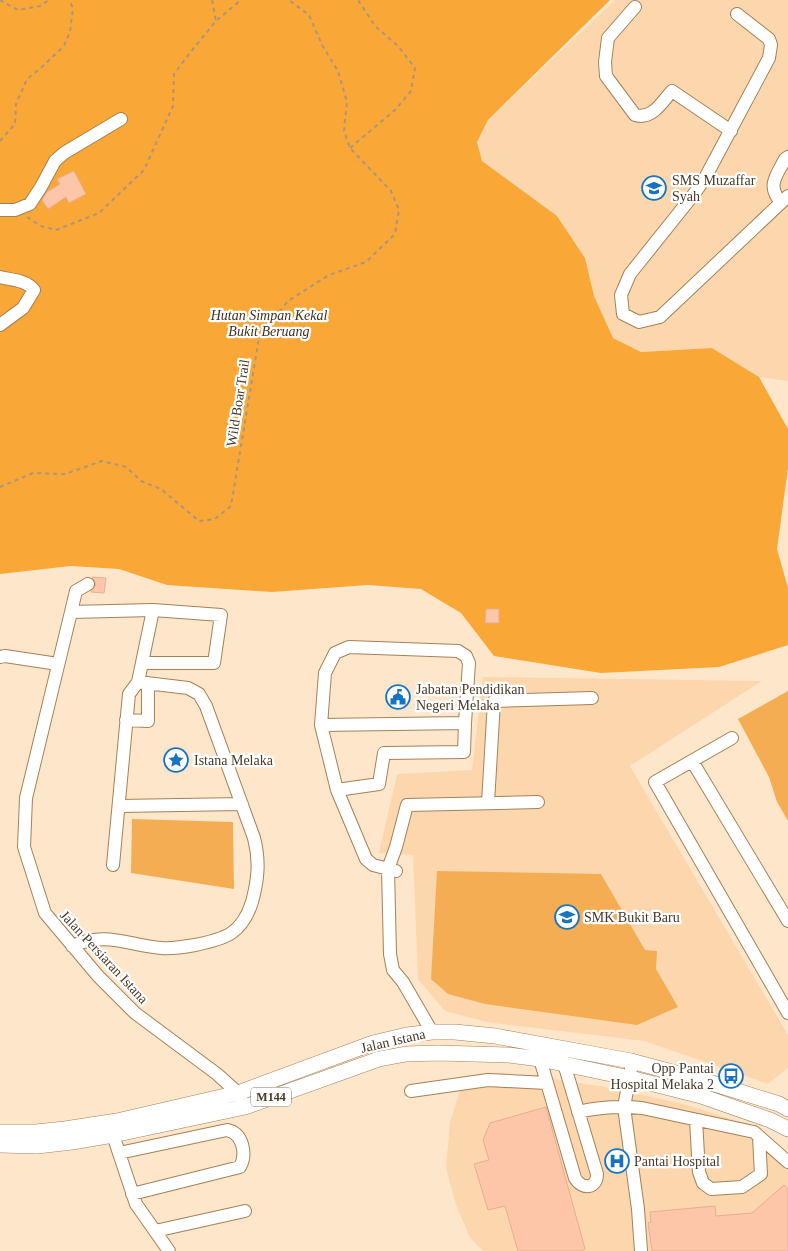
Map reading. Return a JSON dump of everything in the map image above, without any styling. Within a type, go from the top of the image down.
[{"type":"main road","name":"Jalan Istana","points":[[0,1132],[36,1132],[65,1129],[242,1100],[374,1043],[407,1035],[432,1032],[495,1036],[631,1061],[785,1103]]},
{"type":"main road","points":[[354,1068],[378,1054],[420,1044],[428,1040],[432,1032],[437,1039],[444,1043],[474,1044],[508,1055]]},
{"type":"main road","name":"Jalan Istana","points":[[0,1145],[37,1146],[113,1135],[354,1068],[379,1059],[406,1054],[455,1052],[540,1059],[630,1078],[700,1096],[770,1120],[788,1129]]},
{"type":"street","points":[[635,7],[608,38],[605,62],[606,76],[635,115],[642,117],[650,115],[672,91],[731,131]]},
{"type":"street","points":[[737,14],[769,39],[771,44],[769,58],[731,131],[694,194],[630,274],[621,295],[623,314],[639,322],[660,317],[784,199],[774,195],[772,184],[785,159],[788,157]]},
{"type":"street","points":[[0,210],[15,210],[30,204],[55,161],[64,153],[121,119]]},
{"type":"street","points":[[0,277],[24,282],[34,290],[23,308],[0,325]]},
{"type":"street","name":"Jalan Persiaran Istana","points":[[88,584],[76,591],[58,664],[26,798],[24,847],[44,914],[98,976],[134,1013],[217,1074],[242,1100]]},
{"type":"street","points":[[71,612],[153,610],[221,615],[214,663],[144,663]]},
{"type":"street","points":[[126,720],[148,721],[143,683],[144,663],[153,610]]},
{"type":"street","points":[[337,790],[379,784],[384,753],[464,752],[469,663],[466,656],[458,651],[349,647],[335,653],[325,674],[321,725],[337,790],[366,859],[373,865],[392,866]]},
{"type":"street","points":[[0,656],[58,664]]},
{"type":"street","points":[[72,946],[95,939],[108,938],[160,948],[175,948],[219,940],[237,930],[245,920],[258,882],[258,852],[206,706],[199,694],[188,688],[143,683],[129,694],[113,865]]},
{"type":"street","points":[[488,803],[494,701],[592,698]]},
{"type":"street","points":[[321,725],[465,723]]},
{"type":"street","points":[[732,738],[655,782],[788,1013]]},
{"type":"street","points":[[692,761],[788,921]]},
{"type":"street","points":[[432,1032],[403,982],[397,953],[392,866],[407,805],[538,802]]},
{"type":"street","points":[[119,806],[242,804]]},
{"type":"street","points":[[540,1059],[575,1178],[581,1186],[592,1186],[597,1174],[560,1047]]},
{"type":"street","points":[[631,1061],[630,1078],[624,1107],[642,1251]]},
{"type":"street","points":[[410,1091],[488,1080],[547,1083]]},
{"type":"street","points":[[558,1121],[594,1109],[642,1108],[754,1132],[788,1162]]},
{"type":"street","points":[[696,1120],[699,1172],[702,1183],[712,1189],[742,1187],[761,1174],[759,1137]]},
{"type":"street","points":[[119,1153],[227,1130],[236,1132],[243,1147],[240,1167],[132,1194]]},
{"type":"street","points":[[113,1135],[136,1204],[169,1251]]},
{"type":"street","points":[[155,1231],[245,1211]]},
{"type":"path","points":[[0,0],[18,10],[40,6],[49,0]]},
{"type":"path","points":[[0,141],[15,124],[16,104],[27,79],[64,46],[70,32],[73,8],[69,0]]},
{"type":"path","points":[[212,0],[216,21]]},
{"type":"path","points":[[15,210],[41,226],[56,230],[99,213],[144,170],[173,106],[174,74],[216,21],[241,0]]},
{"type":"path","points":[[290,0],[309,16],[322,44],[338,71],[347,102],[344,131],[350,148],[395,110],[410,91],[415,68],[398,46],[375,26],[358,0]]},
{"type":"path","name":"Wild Boar Trail","points":[[0,487],[33,473],[65,474],[102,461],[126,467],[140,481],[161,489],[199,521],[215,519],[231,506],[259,338],[288,301],[329,275],[366,262],[395,234],[399,210],[391,191],[350,148]]},
{"type":"shaded area","name":"SMS Muzaffar Syah","points":[[615,0],[788,0],[788,381],[759,377],[712,348],[641,352],[613,338],[594,296],[585,258],[557,216],[482,161],[477,142],[488,120]]},
{"type":"shaded area","name":"SMK Bukit Baru","points":[[483,677],[762,681],[630,766],[788,1035],[788,1068],[768,1084],[644,1041],[486,1022],[445,1011],[418,979],[413,855],[379,853],[397,774],[472,770]]},
{"type":"shaded area","points":[[788,691],[788,821],[777,802],[769,777],[738,719]]},
{"type":"shaded area","points":[[132,819],[233,822],[234,889],[131,873]]},
{"type":"shaded area","points":[[437,871],[601,874],[645,950],[657,951],[656,969],[678,1007],[637,1025],[485,1004],[448,994],[431,979]]},
{"type":"shaded area","name":"Pantai Hospital","points":[[494,1074],[555,1079],[611,1088],[684,1104],[753,1126],[788,1154],[788,1251],[483,1251],[470,1238],[456,1205],[446,1168],[450,1122],[464,1078]]},
{"type":"green space","name":"Hutan Simpan Kekal Bukit Beruang","points":[[0,0],[610,0],[488,120],[477,142],[482,161],[557,216],[585,258],[594,296],[613,338],[641,352],[712,348],[759,377],[788,429],[788,468],[777,549],[788,588],[788,645],[719,667],[601,673],[494,656],[461,613],[421,589],[368,585],[272,592],[167,585],[119,569],[71,566],[0,574]]},
{"type":"building","points":[[74,171],[86,194],[69,203],[66,197],[48,209],[42,200],[47,192],[60,184],[57,179]]},
{"type":"building","points":[[92,577],[106,578],[104,593],[91,592],[96,584]]},
{"type":"building","points":[[486,609],[499,609],[499,623],[485,623]]},
{"type":"building","points":[[546,1107],[585,1249],[580,1251],[518,1251],[505,1206],[488,1210],[474,1164],[489,1160],[483,1140],[490,1123]]},
{"type":"building","points":[[784,1185],[788,1189],[788,1251],[652,1251],[648,1223],[651,1222],[650,1212],[715,1206],[716,1216],[752,1213]]},
{"type":"place","name":"SMS Muzaffar Syah","points":[[654,188]]},
{"type":"place","name":"Jabatan Pendidikan Negeri Melaka","points":[[398,697]]},
{"type":"place","name":"Istana Melaka","points":[[176,760]]},
{"type":"place","name":"SMK Bukit Baru","points":[[567,917]]},
{"type":"place","name":"Opp Pantai Hospital Melaka 2","points":[[731,1076]]},
{"type":"place","name":"Pantai Hospital","points":[[617,1161]]}]
